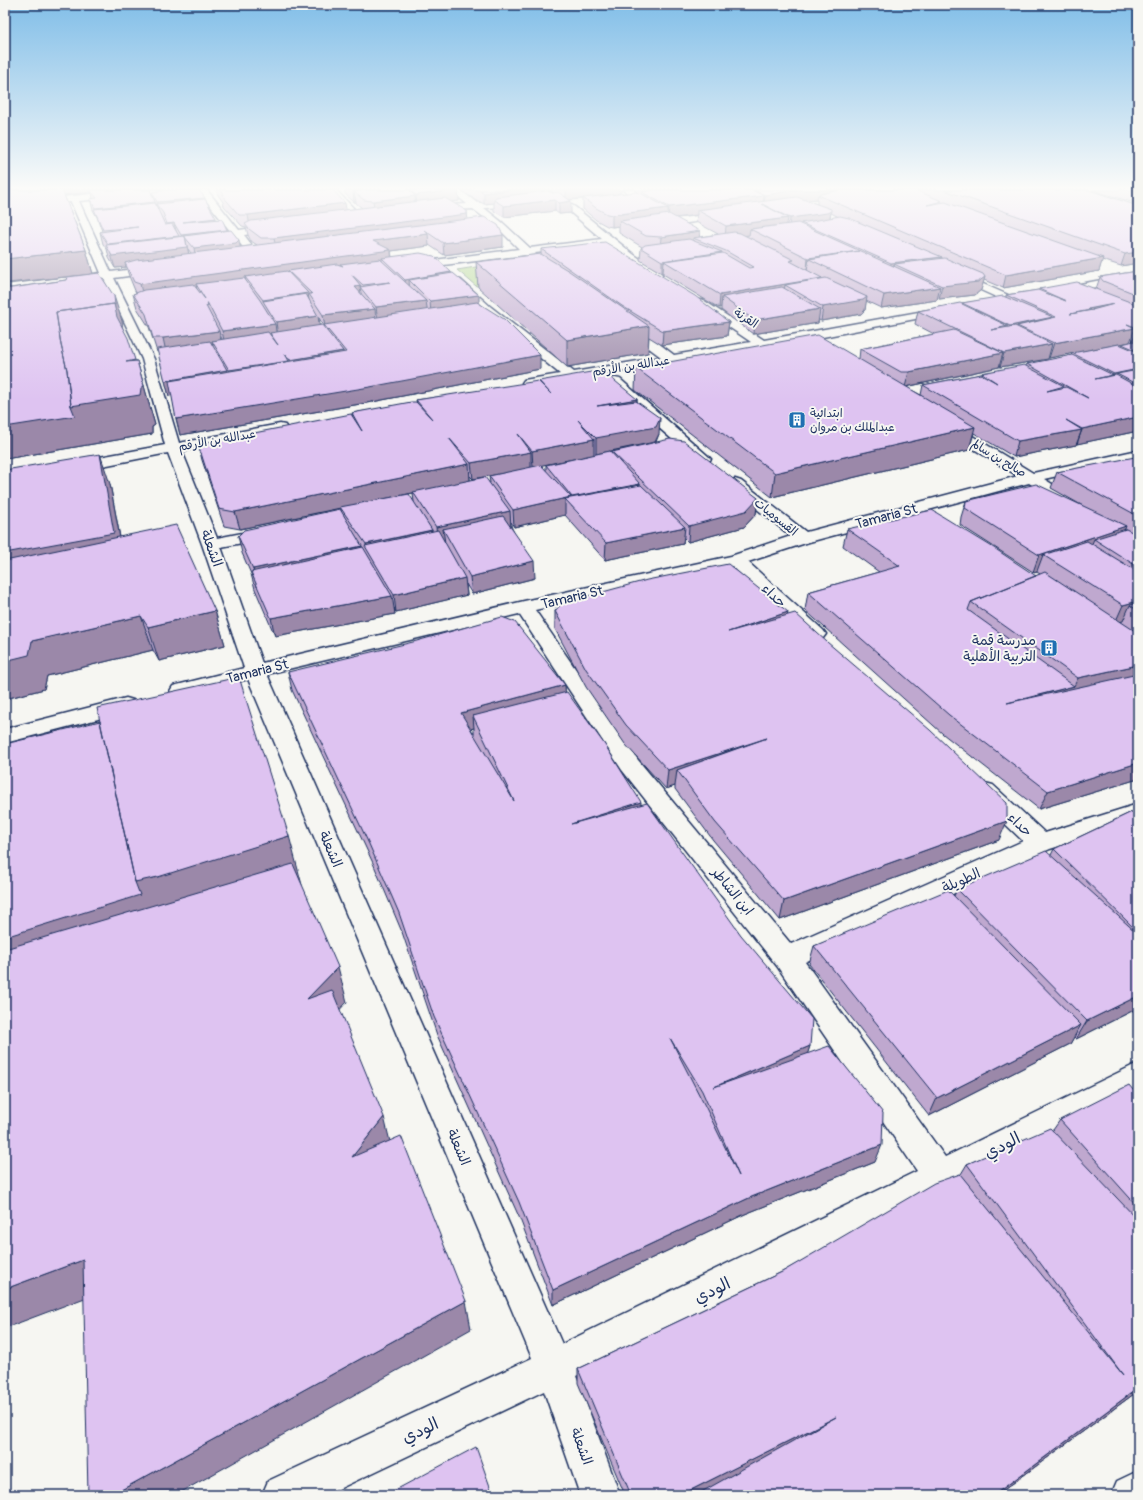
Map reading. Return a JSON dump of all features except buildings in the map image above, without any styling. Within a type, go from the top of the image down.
[{"type":"street","name":"الشعلة","points":[[101,260],[108,276],[156,358],[173,448],[211,544],[255,671],[554,1367],[600,1495]]},
{"type":"street","points":[[404,266],[454,260]]},
{"type":"street","points":[[538,260],[546,266]]},
{"type":"street","points":[[635,260],[669,282]]},
{"type":"street","points":[[436,262],[487,309],[570,375]]},
{"type":"street","points":[[5,288],[170,268]]},
{"type":"street","points":[[947,270],[1011,300]]},
{"type":"street","points":[[1116,272],[1134,277]]},
{"type":"street","points":[[1047,293],[1134,277]]},
{"type":"street","points":[[1075,288],[1096,297]]},
{"type":"street","name":"القرنة","points":[[688,295],[761,343]]},
{"type":"street","points":[[988,304],[1025,297]]},
{"type":"street","name":"عبدالله بن الأرقم","points":[[516,385],[797,338],[958,308]]},
{"type":"street","points":[[471,312],[487,309]]},
{"type":"street","points":[[875,312],[889,320]]},
{"type":"street","points":[[615,317],[672,359]]},
{"type":"street","points":[[797,338],[817,349]]},
{"type":"street","name":"القسوميات","points":[[602,371],[686,445],[803,538]]},
{"type":"street","name":"صالح بن سالم","points":[[936,420],[1091,514]]},
{"type":"street","name":"عبدالله بن الأرقم","points":[[60,469],[290,426]]},
{"type":"street","points":[[670,448],[686,445]]},
{"type":"street","name":"Tamaria St","points":[[164,695],[255,671],[524,607],[736,560],[803,538],[1030,478],[1134,459]]},
{"type":"street","points":[[917,508],[936,521]]},
{"type":"street","points":[[211,544],[281,530]]},
{"type":"street","name":"حداء","points":[[736,560],[831,648]]},
{"type":"street","name":"ابن الشاطر","points":[[524,607],[630,765],[787,958],[940,1177]]},
{"type":"street","points":[[5,736],[141,701]]},
{"type":"street","name":"حداء","points":[[971,778],[1041,843]]},
{"type":"street","name":"الطويلة","points":[[787,958],[1041,843],[1138,812]]},
{"type":"street","name":"الودي","points":[[282,1495],[554,1367],[940,1177],[1138,1076]]},
{"type":"street","points":[[1131,1495],[1138,1491]]},
{"type":"green space","points":[[520,260],[542,276],[476,286],[457,270]]},
{"type":"place","name":"ابتدائية عبدالملك بن مروان","points":[[797,420]]},
{"type":"place","name":"مدرسة قمة التربية الأهلية","points":[[1049,648]]}]
